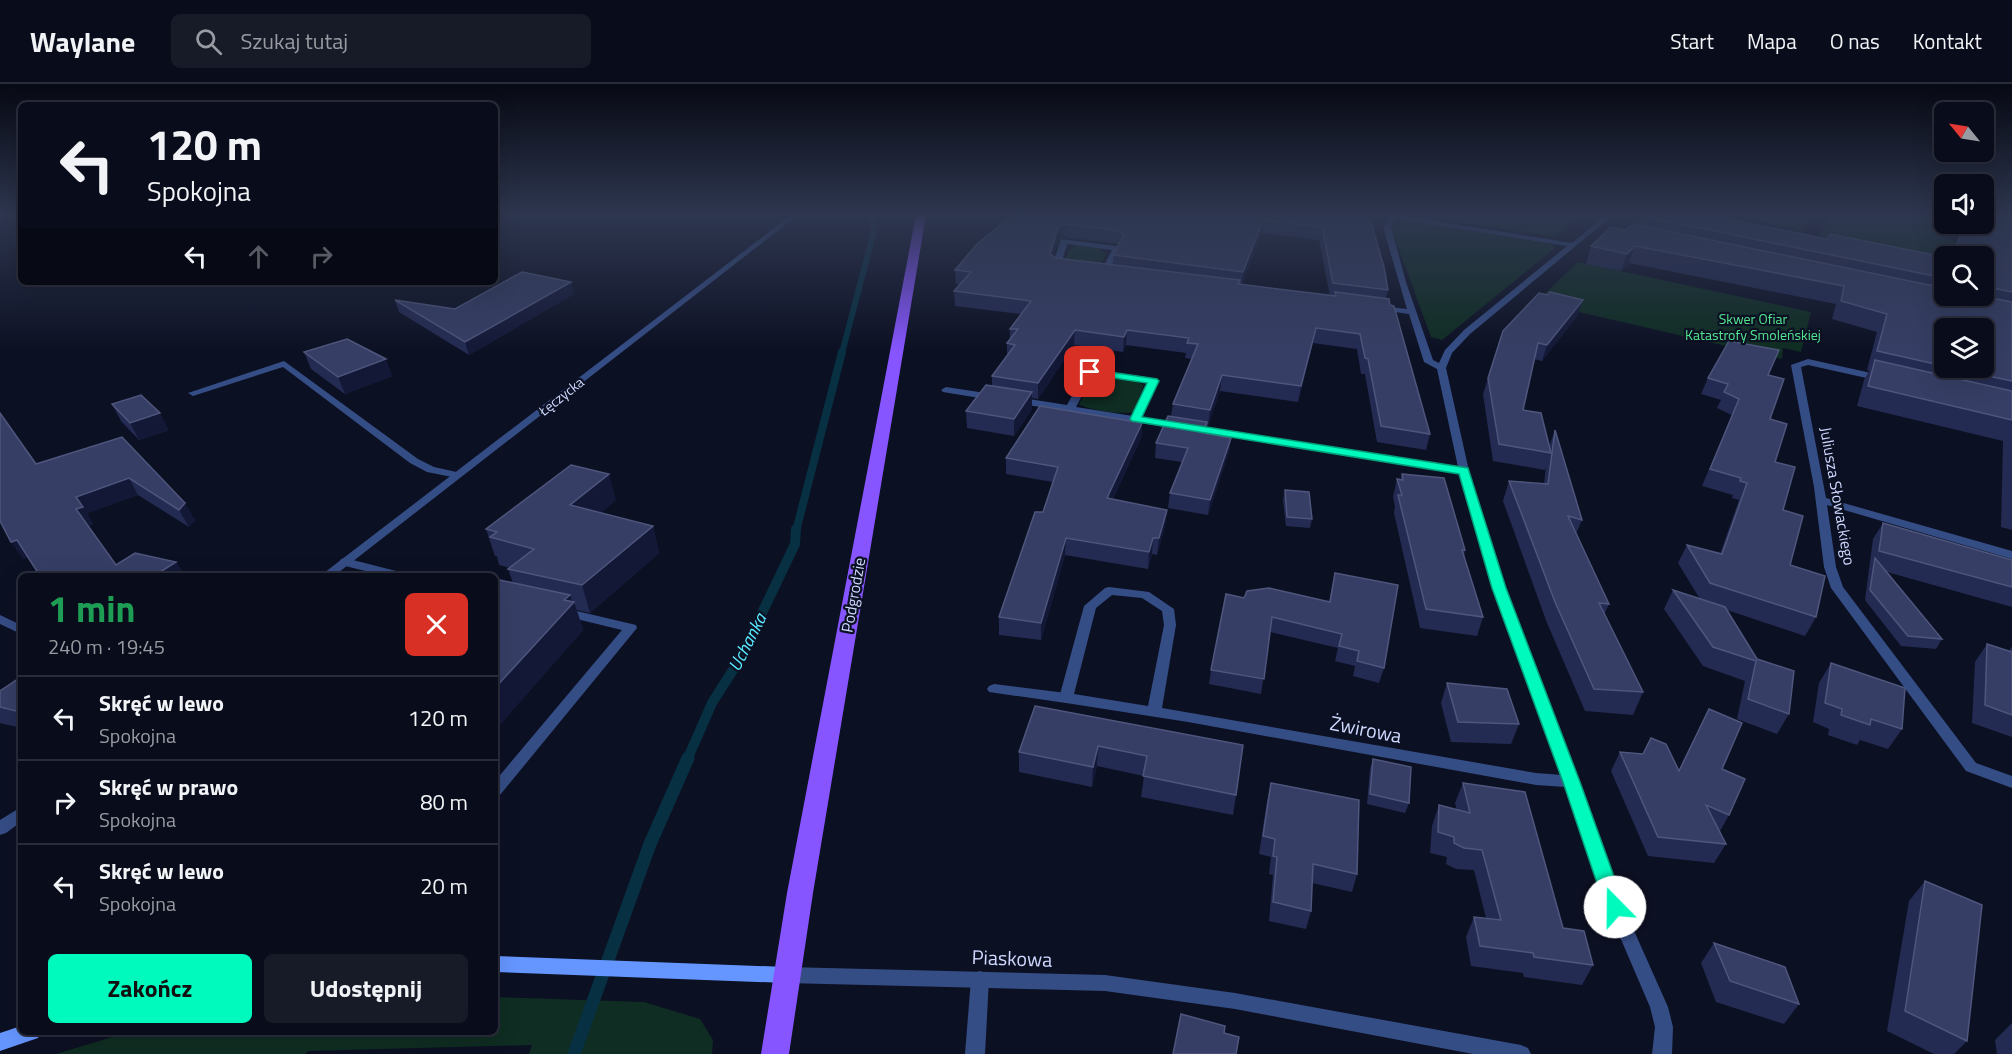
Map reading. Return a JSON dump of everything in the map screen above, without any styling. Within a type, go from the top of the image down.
[{"type":"main road","name":"Podgrodzie","points":[[775,1054],[786,975],[913,260]]},
{"type":"main road","name":"Piaskowa","points":[[498,964],[786,975]]},
{"type":"main road","points":[[0,1042],[22,1035]]},
{"type":"street","name":"Łęczycka","points":[[330,573],[736,260]]},
{"type":"street","points":[[1058,260],[1056,267],[1076,269]]},
{"type":"street","points":[[1095,272],[1108,274],[1112,260]]},
{"type":"street","points":[[1396,260],[1411,312],[1429,362],[1441,368]]},
{"type":"street","points":[[1554,260],[1467,332],[1448,352],[1441,368],[1464,471],[1499,588],[1572,782],[1607,888],[1659,1007],[1664,1027],[1662,1054]]},
{"type":"street","points":[[1374,308],[1411,312]]},
{"type":"street","name":"Juliusza Słowackiego","points":[[1888,380],[1814,363],[1796,365],[1821,500],[1830,567],[1837,588],[1971,767],[2012,782]]},
{"type":"street","points":[[193,393],[284,364],[414,461],[430,470],[458,475]]},
{"type":"street","points":[[1070,409],[1090,372],[1154,381],[1136,419]]},
{"type":"street","points":[[946,390],[1464,471]]},
{"type":"street","points":[[1821,500],[2012,555]]},
{"type":"street","points":[[345,562],[388,573]]},
{"type":"street","points":[[1066,698],[1090,606],[1110,591],[1145,595],[1168,609],[1170,625],[1154,711]]},
{"type":"street","points":[[498,787],[631,627],[547,609]]},
{"type":"street","points":[[0,619],[18,628]]},
{"type":"street","name":"Żwirowa","points":[[994,689],[1154,711],[1536,779],[1572,782]]},
{"type":"street","points":[[0,829],[18,815]]},
{"type":"street","name":"Piaskowa","points":[[786,975],[1105,983],[1176,992],[1521,1054]]},
{"type":"street","points":[[975,1054],[980,980]]},
{"type":"green space","points":[[1065,260],[1103,260],[1101,264]]},
{"type":"green space","points":[[1403,260],[1540,260],[1442,340],[1431,337]]},
{"type":"green space","name":"Skwer Ofiar Katastrofy Smoleńskiej","points":[[1578,262],[1811,312],[1801,352],[1783,348],[1782,359],[1536,302]]},
{"type":"green space","points":[[1109,377],[1132,380],[1144,385],[1133,412],[1105,411],[1079,404],[1091,382]]},
{"type":"green space","points":[[498,997],[644,1002],[700,1019],[713,1040],[712,1054],[529,1054],[532,1045],[308,1051],[305,1054],[56,1054],[119,1035],[498,1035]]},
{"type":"building","points":[[963,260],[1075,260],[1240,280],[1238,284],[1336,296],[1335,292],[1389,299],[1390,305],[1394,306],[1430,434],[1381,426],[1368,359],[1365,358],[1360,334],[1316,328],[1301,386],[1222,375],[1210,410],[1173,404],[1198,344],[1187,343],[1189,338],[1127,330],[1124,337],[1075,330],[1038,383],[992,376],[1015,345],[1007,343],[1018,329],[1010,329],[1031,301],[954,291],[971,272],[955,270]]},
{"type":"building","points":[[1153,260],[1248,260],[1243,272]]},
{"type":"building","points":[[1329,260],[1382,260],[1388,290],[1333,283]]},
{"type":"building","points":[[1710,260],[1809,260],[1934,286],[1934,306],[1994,306],[1994,299],[2012,302],[2012,381],[1994,377],[1994,318],[1934,318],[1934,364],[1877,351],[1887,314],[1841,301],[1844,286]]},
{"type":"building","points":[[1857,260],[1934,260],[1934,276]]},
{"type":"building","points":[[1994,260],[2012,260],[2012,292],[1994,288]]},
{"type":"building","points":[[522,272],[571,282],[465,342],[395,300],[455,309]]},
{"type":"building","points":[[1550,292],[1583,300],[1547,345],[1538,343],[1523,410],[1541,413],[1551,453],[1499,444],[1488,378],[1503,331],[1539,293],[1547,295]]},
{"type":"building","points":[[347,339],[386,359],[338,377],[304,352]]},
{"type":"building","points":[[1729,341],[1779,350],[1768,375],[1784,379],[1770,419],[1787,424],[1775,462],[1795,467],[1783,510],[1803,516],[1790,565],[1825,576],[1816,617],[1710,583],[1687,545],[1722,554],[1747,483],[1740,481],[1741,478],[1710,469],[1739,399],[1724,392],[1728,384],[1708,378]]},
{"type":"building","points":[[1875,360],[1934,373],[1934,378],[1955,378],[2012,391],[2012,420],[1868,386]]},
{"type":"building","points":[[986,385],[1032,392],[1014,419],[966,411]]},
{"type":"building","points":[[141,395],[160,413],[130,423],[112,404]]},
{"type":"building","points":[[1040,406],[1142,423],[1107,498],[1167,510],[1159,538],[1153,538],[1149,552],[1066,538],[1041,623],[999,617],[1035,512],[1043,512],[1058,467],[1006,458]]},
{"type":"building","points":[[0,413],[36,464],[122,437],[185,503],[179,510],[129,478],[76,497],[83,507],[76,509],[116,565],[135,553],[176,562],[159,573],[38,573],[17,540],[11,542],[0,521]]},
{"type":"building","points":[[1168,416],[1207,422],[1203,433],[1231,438],[1210,500],[1170,493],[1188,448],[1156,443]]},
{"type":"building","points":[[1555,430],[1582,520],[1568,516],[1609,604],[1599,603],[1643,692],[1594,689],[1555,602],[1509,481],[1548,484]]},
{"type":"building","points":[[571,465],[609,474],[570,505],[653,526],[582,585],[508,569],[534,549],[490,537],[497,532],[486,529]]},
{"type":"building","points":[[1402,474],[1444,478],[1465,550],[1462,550],[1483,617],[1426,609],[1398,495],[1402,495],[1397,479],[1403,480]]},
{"type":"building","points":[[1285,490],[1309,492],[1312,519],[1287,517]]},
{"type":"building","points":[[1883,523],[2012,560],[2012,587],[1879,551]]},
{"type":"building","points":[[1875,558],[1942,639],[1908,636],[1870,590]]},
{"type":"building","points":[[1335,573],[1398,585],[1384,668],[1357,661],[1359,651],[1339,646],[1342,634],[1272,617],[1264,679],[1211,670],[1226,594],[1244,598],[1247,591],[1269,588],[1330,602]]},
{"type":"building","points":[[498,580],[570,595],[564,600],[574,602],[498,685]]},
{"type":"building","points":[[1673,590],[1725,607],[1757,659],[1794,671],[1789,714],[1748,699],[1756,661],[1713,647]]},
{"type":"building","points":[[1987,644],[2012,652],[2012,715],[1985,705]]},
{"type":"building","points":[[1831,663],[1905,688],[1902,729],[1871,719],[1870,725],[1841,715],[1842,709],[1825,703]]},
{"type":"building","points":[[18,679],[18,712],[0,707],[0,691]]},
{"type":"building","points":[[1447,683],[1507,689],[1519,724],[1458,722]]},
{"type":"building","points":[[1035,706],[1243,745],[1236,795],[1143,776],[1147,756],[1098,746],[1093,767],[1019,752]]},
{"type":"building","points":[[1709,709],[1742,723],[1722,769],[1745,779],[1729,815],[1706,805],[1726,844],[1658,837],[1620,752],[1643,754],[1651,738],[1666,744],[1679,771]]},
{"type":"building","points":[[1373,759],[1411,767],[1409,803],[1370,794]]},
{"type":"building","points":[[1271,783],[1359,800],[1357,874],[1313,864],[1311,911],[1273,902],[1277,857],[1273,856],[1275,839],[1263,836]]},
{"type":"building","points":[[1463,783],[1525,792],[1563,928],[1584,931],[1593,965],[1534,957],[1533,953],[1480,946],[1474,917],[1501,920],[1482,850],[1464,848],[1454,843],[1454,837],[1438,832],[1439,805],[1470,813]]},
{"type":"building","points":[[1925,881],[1982,905],[1967,1041],[1905,1011]]},
{"type":"building","points":[[1714,943],[1785,967],[1799,1004],[1730,981]]},
{"type":"building","points":[[1181,1014],[1225,1026],[1224,1033],[1239,1037],[1236,1054],[1173,1054]]},
{"type":"waterway","name":"Uchanka","points":[[842,353],[866,260]]},
{"type":"waterway","name":"Uchanka","points":[[796,531],[842,352]]},
{"type":"waterway","name":"Uchanka","points":[[687,760],[712,703],[740,659],[795,544],[796,529]]},
{"type":"waterway","name":"Uchanka","points":[[574,1054],[650,844],[688,758]]},
{"type":"route","points":[[1090,372],[1154,381],[1136,419],[1464,471],[1499,588],[1572,782],[1615,907]]}]
